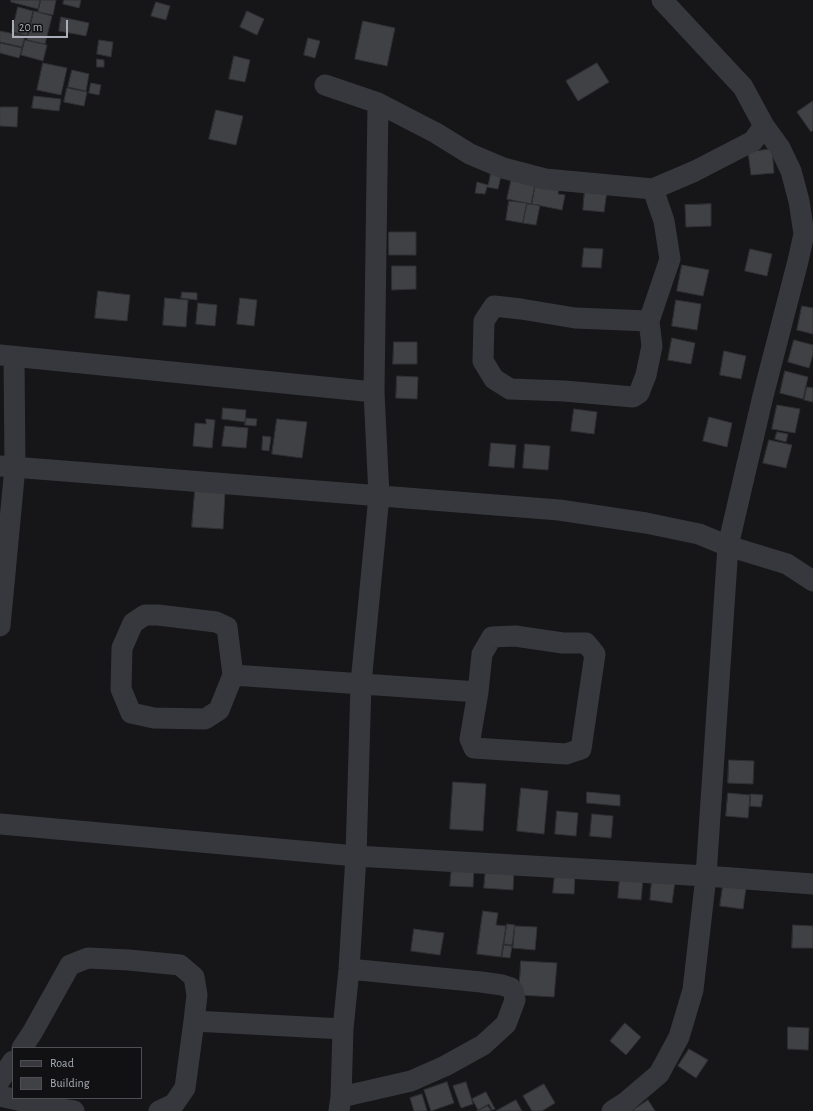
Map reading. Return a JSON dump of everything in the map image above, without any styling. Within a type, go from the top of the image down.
[{"type":"street","points":[[612,1111],[626,1102],[659,1074],[679,1038],[693,990],[706,876],[728,546],[763,396],[804,234],[799,201],[791,171],[780,148],[764,126],[743,87],[662,0]]},
{"type":"street","points":[[325,85],[378,103],[436,133],[470,154],[503,168],[545,178],[653,189],[695,171],[753,141],[764,126]]},
{"type":"street","points":[[349,969],[502,985],[511,988],[514,993],[515,1000],[506,1024],[483,1045],[445,1066],[411,1081],[340,1104],[343,1029],[349,969],[356,856],[361,683],[379,496],[374,392],[378,103]]},
{"type":"street","points":[[649,322],[575,318],[494,306],[484,320],[483,361],[494,379],[510,389],[564,391],[633,397],[639,393],[646,375],[652,346],[649,322],[670,259],[664,221],[653,189]]},
{"type":"street","points":[[0,626],[8,466],[7,356],[374,392]]},
{"type":"street","points":[[8,466],[559,510],[646,523],[698,534],[728,546],[787,564],[813,581]]},
{"type":"street","points":[[145,615],[158,615],[216,622],[227,627],[233,675],[219,710],[205,719],[154,718],[131,713],[121,689],[122,648],[133,623],[145,615]]},
{"type":"street","points":[[514,636],[563,643],[586,643],[595,654],[581,749],[566,754],[474,748],[470,738],[478,692],[482,654],[492,638],[514,636]]},
{"type":"street","points":[[233,675],[478,692]]},
{"type":"street","points":[[0,824],[356,856],[706,876],[813,884]]},
{"type":"street","points":[[23,1047],[70,965],[88,958],[180,965],[194,977],[197,995],[185,1088],[174,1104],[159,1111]]},
{"type":"street","points":[[194,1021],[343,1029]]},
{"type":"street","points":[[0,1080],[12,1062]]},
{"type":"street","points":[[0,1096],[12,1099]]},
{"type":"street","points":[[13,1099],[74,1111]]},
{"type":"building","points":[[11,0],[40,0],[38,9],[11,2]]},
{"type":"building","points":[[41,0],[56,0],[53,15],[38,12]]},
{"type":"building","points":[[64,0],[81,0],[79,8],[63,4]]},
{"type":"building","points":[[156,2],[170,6],[166,20],[151,16]]},
{"type":"building","points":[[18,7],[33,11],[27,36],[12,32]]},
{"type":"building","points":[[34,11],[52,16],[45,44],[27,40]]},
{"type":"building","points":[[247,11],[264,19],[257,35],[240,27]]},
{"type":"building","points":[[61,17],[89,23],[86,36],[59,31]]},
{"type":"building","points":[[363,21],[395,28],[387,66],[355,59]]},
{"type":"building","points":[[0,31],[25,36],[22,47],[0,42]]},
{"type":"building","points":[[308,38],[320,41],[315,58],[304,55]]},
{"type":"building","points":[[25,40],[47,45],[43,61],[21,55]]},
{"type":"building","points":[[99,40],[113,42],[111,57],[97,54]]},
{"type":"building","points":[[0,43],[22,48],[19,58],[0,53]]},
{"type":"building","points":[[234,56],[250,60],[245,82],[229,79]]},
{"type":"building","points":[[97,59],[104,60],[104,67],[97,67]]},
{"type":"building","points":[[43,63],[67,68],[61,95],[37,90]]},
{"type":"building","points":[[597,63],[609,82],[578,101],[566,81]]},
{"type":"building","points":[[72,70],[89,74],[86,91],[68,87]]},
{"type":"building","points":[[91,83],[101,85],[99,95],[89,93]]},
{"type":"building","points":[[67,88],[87,92],[84,106],[64,102]]},
{"type":"building","points":[[34,96],[61,99],[59,111],[32,108]]},
{"type":"building","points":[[813,101],[813,130],[811,132],[797,112]]},
{"type":"building","points":[[0,107],[18,107],[17,127],[0,126]]},
{"type":"building","points":[[216,110],[243,116],[236,145],[209,139]]},
{"type":"building","points":[[772,149],[774,173],[751,175],[748,152]]},
{"type":"building","points":[[491,173],[501,176],[498,189],[487,187],[485,194],[475,193],[477,182],[488,185]]},
{"type":"building","points":[[512,177],[536,181],[531,204],[507,199]]},
{"type":"building","points":[[536,182],[559,187],[558,194],[565,195],[562,210],[532,204]]},
{"type":"building","points":[[585,188],[607,191],[604,212],[583,210]]},
{"type":"building","points":[[509,201],[527,203],[523,223],[506,220]]},
{"type":"building","points":[[527,204],[540,205],[536,225],[523,223]]},
{"type":"building","points":[[711,204],[711,226],[686,227],[685,205]]},
{"type":"building","points":[[389,232],[416,232],[416,255],[389,255]]},
{"type":"building","points":[[584,248],[603,249],[601,268],[582,267]]},
{"type":"building","points":[[750,249],[772,254],[767,276],[745,271]]},
{"type":"building","points":[[682,265],[709,270],[703,296],[677,291]]},
{"type":"building","points":[[392,266],[416,266],[416,289],[392,290]]},
{"type":"building","points":[[98,291],[130,295],[127,321],[95,318]]},
{"type":"building","points":[[182,292],[197,293],[197,300],[181,298]]},
{"type":"building","points":[[165,298],[188,300],[186,327],[163,325]]},
{"type":"building","points":[[240,298],[257,300],[254,326],[237,324]]},
{"type":"building","points":[[676,300],[701,304],[697,330],[672,326]]},
{"type":"building","points":[[198,303],[217,305],[215,326],[196,324]]},
{"type":"building","points":[[802,306],[813,308],[813,334],[797,330]]},
{"type":"building","points":[[672,338],[695,343],[691,364],[668,360]]},
{"type":"building","points":[[794,340],[813,345],[813,354],[809,368],[788,362]]},
{"type":"building","points":[[394,342],[417,342],[417,364],[393,364]]},
{"type":"building","points":[[724,351],[746,356],[741,379],[720,375]]},
{"type":"building","points":[[785,371],[808,377],[803,399],[780,393]]},
{"type":"building","points":[[397,376],[418,377],[417,399],[396,398]]},
{"type":"building","points":[[807,387],[813,388],[813,402],[804,400]]},
{"type":"building","points":[[777,405],[800,409],[795,433],[772,429]]},
{"type":"building","points":[[223,408],[246,410],[245,422],[222,419]]},
{"type":"building","points":[[574,409],[597,412],[594,434],[571,431]]},
{"type":"building","points":[[709,417],[732,423],[727,447],[703,441]]},
{"type":"building","points":[[246,418],[257,419],[256,426],[245,425]]},
{"type":"building","points":[[206,419],[215,420],[212,448],[193,446],[195,423],[206,424]]},
{"type":"building","points":[[277,419],[307,422],[302,458],[272,454]]},
{"type":"building","points":[[225,426],[248,428],[246,448],[222,446]]},
{"type":"building","points":[[777,432],[788,434],[786,442],[775,439]]},
{"type":"building","points":[[263,436],[271,437],[269,451],[262,450]]},
{"type":"building","points":[[769,440],[792,445],[786,468],[763,463]]},
{"type":"building","points":[[491,443],[516,445],[514,468],[489,466]]},
{"type":"building","points":[[525,444],[550,446],[548,470],[523,468]]},
{"type":"building","points":[[195,490],[225,492],[223,529],[192,527]]},
{"type":"building","points":[[729,760],[754,761],[753,784],[728,783]]},
{"type":"building","points":[[453,782],[486,784],[483,831],[450,829]]},
{"type":"building","points":[[521,788],[548,791],[544,834],[517,831]]},
{"type":"building","points":[[587,792],[620,795],[620,806],[587,803]]},
{"type":"building","points":[[728,793],[750,795],[748,818],[726,816]]},
{"type":"building","points":[[751,794],[763,795],[761,807],[750,806]]},
{"type":"building","points":[[557,811],[578,813],[576,836],[555,834]]},
{"type":"building","points":[[592,814],[613,816],[611,838],[590,836]]},
{"type":"building","points":[[452,865],[474,866],[473,887],[450,886]]},
{"type":"building","points":[[486,867],[514,869],[513,890],[484,888]]},
{"type":"building","points":[[555,872],[575,873],[574,894],[553,893]]},
{"type":"building","points":[[620,876],[643,879],[641,900],[618,898]]},
{"type":"building","points":[[652,879],[675,881],[672,903],[650,900]]},
{"type":"building","points":[[723,885],[746,888],[743,909],[720,906]]},
{"type":"building","points":[[483,911],[498,913],[496,925],[506,926],[501,957],[477,954]]},
{"type":"building","points":[[507,924],[515,925],[512,945],[504,944]]},
{"type":"building","points":[[793,925],[813,926],[813,948],[792,948]]},
{"type":"building","points":[[515,926],[537,927],[535,950],[513,948]]},
{"type":"building","points":[[414,929],[444,933],[440,955],[411,951]]},
{"type":"building","points":[[504,945],[512,946],[510,958],[502,957]]},
{"type":"building","points":[[521,961],[557,963],[554,997],[519,995]]},
{"type":"building","points":[[625,1023],[641,1037],[626,1055],[610,1041]]},
{"type":"building","points":[[788,1027],[809,1028],[808,1050],[788,1049]]},
{"type":"building","points":[[689,1049],[708,1060],[696,1078],[678,1066]]},
{"type":"building","points":[[447,1082],[454,1103],[431,1111],[424,1090]]},
{"type":"building","points":[[466,1082],[473,1104],[461,1108],[453,1086]]},
{"type":"building","points":[[544,1084],[555,1103],[542,1111],[532,1111],[523,1096]]},
{"type":"building","points":[[486,1092],[495,1109],[492,1110],[489,1104],[478,1110],[472,1099]]},
{"type":"building","points":[[422,1094],[427,1111],[414,1111],[410,1098]]},
{"type":"building","points":[[516,1100],[522,1111],[496,1111]]},
{"type":"building","points":[[648,1100],[655,1111],[632,1111]]},
{"type":"building","points":[[488,1106],[491,1111],[477,1111]]}]
